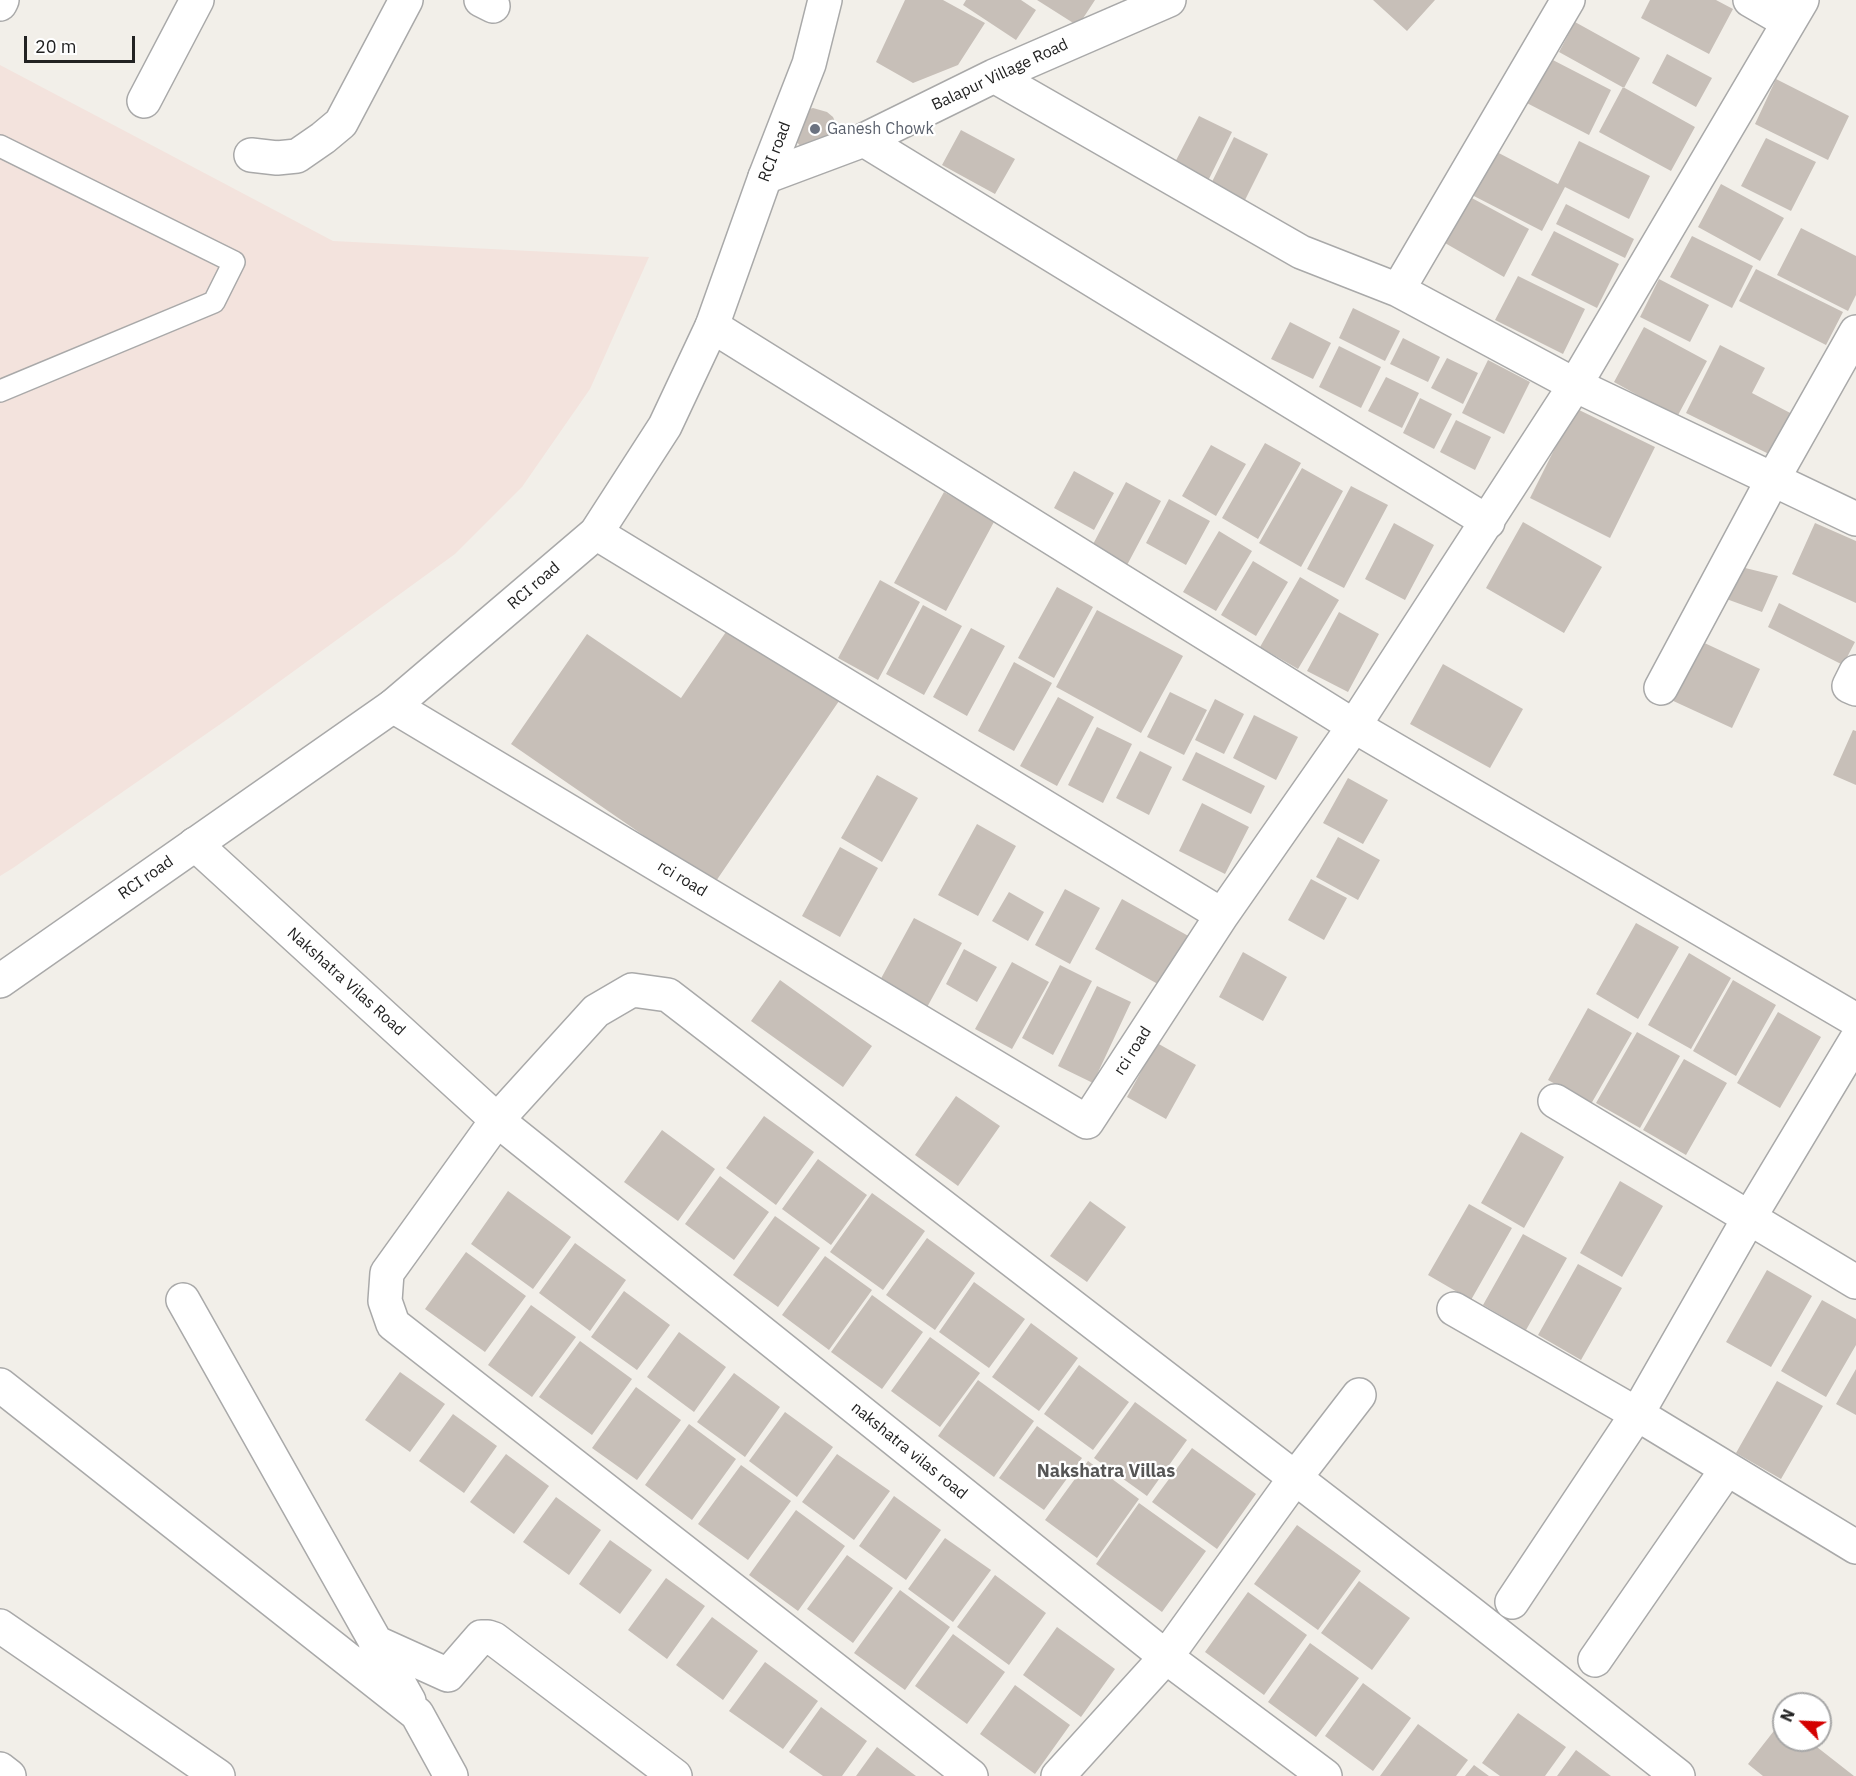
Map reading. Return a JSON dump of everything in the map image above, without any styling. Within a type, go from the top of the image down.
[{"type":"street","points":[[144,101],[197,0]]},
{"type":"street","points":[[251,155],[277,158],[297,156],[341,123],[406,0]]},
{"type":"street","name":"RCI road","points":[[0,981],[393,706],[596,533],[665,426],[712,326],[765,177],[809,64],[825,0]]},
{"type":"street","name":"Balapur Village Road","points":[[765,177],[864,140],[994,76],[1168,0]]},
{"type":"street","points":[[1398,290],[1568,0]]},
{"type":"street","points":[[596,533],[1222,915],[1354,726],[1575,385],[1795,11],[1750,0]]},
{"type":"street","points":[[994,76],[1301,252],[1398,290],[1575,385],[1856,519]]},
{"type":"street","points":[[864,140],[1488,522]]},
{"type":"street","points":[[712,326],[1354,726],[1856,1020]]},
{"type":"street","points":[[1661,688],[1773,479],[1856,332]]},
{"type":"street","points":[[1856,672],[1849,686],[1856,689]]},
{"type":"street","name":"rci road","points":[[393,706],[1087,1122],[1222,915]]},
{"type":"street","name":"Nakshatra Vilas Road","points":[[195,844],[497,1120]]},
{"type":"street","points":[[972,1776],[393,1324],[385,1300],[387,1273],[497,1120],[596,1011],[632,990],[668,995],[1678,1776]]},
{"type":"street","points":[[1512,1602],[1637,1414],[1749,1218],[1856,1040]]},
{"type":"street","points":[[1555,1101],[1856,1282]]},
{"type":"street","name":"nakshatra vilas road","points":[[497,1120],[1166,1657],[1325,1776]]},
{"type":"street","points":[[183,1300],[451,1776]]},
{"type":"street","points":[[1454,1309],[1637,1414],[1856,1547]]},
{"type":"street","points":[[0,1385],[417,1714]]},
{"type":"street","points":[[1058,1776],[1166,1657],[1295,1478],[1359,1395]]},
{"type":"street","points":[[1595,1660],[1727,1469]]},
{"type":"street","points":[[0,1626],[218,1776]]},
{"type":"street","points":[[375,1642],[448,1675],[481,1637],[488,1637],[675,1776]]},
{"type":"street","points":[[0,1769],[9,1776]]},
{"type":"lane","points":[[0,146],[234,262],[214,302],[0,391]]},
{"type":"shaded area","points":[[0,65],[333,241],[649,257],[590,389],[522,487],[455,554],[232,716],[0,876]]},
{"type":"building","points":[[905,0],[943,0],[985,23],[958,65],[913,83],[876,62]]},
{"type":"building","points":[[966,0],[1021,0],[1036,10],[1016,40],[963,5]]},
{"type":"building","points":[[1037,0],[1095,0],[1078,26]]},
{"type":"building","points":[[1373,0],[1435,0],[1407,31]]},
{"type":"building","points":[[1650,0],[1716,0],[1733,9],[1709,54],[1641,18]]},
{"type":"building","points":[[1575,22],[1640,58],[1624,88],[1559,52]]},
{"type":"building","points":[[1667,54],[1712,78],[1696,107],[1652,83]]},
{"type":"building","points":[[1547,57],[1611,90],[1589,135],[1519,99]]},
{"type":"building","points":[[1776,79],[1849,116],[1828,160],[1755,124]]},
{"type":"building","points":[[1623,87],[1695,127],[1671,171],[1599,132]]},
{"type":"building","name":"Ganesh Chowk","points":[[813,108],[827,112],[833,117],[837,132],[835,139],[804,150],[795,140],[806,110]]},
{"type":"building","points":[[1199,116],[1232,132],[1205,187],[1171,170]]},
{"type":"building","points":[[961,130],[1015,159],[995,194],[942,165]]},
{"type":"building","points":[[1234,137],[1268,154],[1242,206],[1208,190]]},
{"type":"building","points":[[1766,138],[1816,162],[1791,211],[1741,186]]},
{"type":"building","points":[[1579,141],[1650,176],[1629,219],[1565,187],[1542,231],[1470,194],[1493,150],[1558,184]]},
{"type":"building","points":[[1721,184],[1784,218],[1760,261],[1698,227]]},
{"type":"building","points":[[1470,197],[1529,229],[1504,277],[1445,243]]},
{"type":"building","points":[[1566,204],[1634,239],[1625,258],[1556,224]]},
{"type":"building","points":[[1801,228],[1856,256],[1856,295],[1848,311],[1777,275]]},
{"type":"building","points":[[1554,231],[1619,264],[1597,308],[1531,275]]},
{"type":"building","points":[[1692,236],[1753,266],[1732,308],[1670,277]]},
{"type":"building","points":[[1756,269],[1843,312],[1826,345],[1739,301]]},
{"type":"building","points":[[1518,276],[1585,309],[1563,354],[1495,320]]},
{"type":"building","points":[[1659,279],[1709,305],[1690,342],[1640,317]]},
{"type":"building","points":[[1353,308],[1400,331],[1385,361],[1339,338]]},
{"type":"building","points":[[1290,322],[1331,343],[1313,379],[1271,359]]},
{"type":"building","points":[[1644,327],[1707,361],[1677,417],[1614,382]]},
{"type":"building","points":[[1403,338],[1440,357],[1428,382],[1390,364]]},
{"type":"building","points":[[1720,345],[1765,368],[1752,393],[1796,416],[1775,457],[1686,413]]},
{"type":"building","points":[[1339,346],[1381,367],[1361,408],[1319,387]]},
{"type":"building","points":[[1447,358],[1478,373],[1463,404],[1431,388]]},
{"type":"building","points":[[1488,360],[1530,382],[1504,434],[1462,413]]},
{"type":"building","points":[[1386,377],[1419,393],[1402,428],[1368,411]]},
{"type":"building","points":[[1420,398],[1452,414],[1434,449],[1403,433]]},
{"type":"building","points":[[1575,408],[1655,447],[1610,538],[1530,498]]},
{"type":"building","points":[[1456,420],[1491,437],[1475,470],[1440,452]]},
{"type":"building","points":[[1265,443],[1301,463],[1258,539],[1222,518]]},
{"type":"building","points":[[1211,445],[1246,464],[1216,516],[1182,496]]},
{"type":"building","points":[[1302,468],[1343,491],[1301,567],[1259,543]]},
{"type":"building","points":[[1074,471],[1114,493],[1094,530],[1054,508]]},
{"type":"building","points":[[1126,482],[1161,501],[1126,567],[1091,548]]},
{"type":"building","points":[[1351,486],[1388,505],[1344,588],[1307,569]]},
{"type":"building","points":[[944,492],[995,520],[946,611],[894,583]]},
{"type":"building","points":[[1169,499],[1210,521],[1186,565],[1146,543]]},
{"type":"building","points":[[1523,522],[1602,567],[1564,633],[1486,588]]},
{"type":"building","points":[[1394,523],[1434,545],[1405,600],[1365,579]]},
{"type":"building","points":[[1815,523],[1856,541],[1856,603],[1792,574]]},
{"type":"building","points":[[1219,531],[1252,551],[1216,611],[1183,592]]},
{"type":"building","points":[[1253,561],[1288,582],[1256,636],[1221,615]]},
{"type":"building","points":[[1737,566],[1778,576],[1762,612],[1721,597]]},
{"type":"building","points":[[1300,577],[1339,600],[1298,669],[1260,647]]},
{"type":"building","points":[[880,580],[920,602],[878,680],[838,658]]},
{"type":"building","points":[[1057,587],[1093,607],[1054,678],[1018,658]]},
{"type":"building","points":[[1779,603],[1855,642],[1843,665],[1768,627]]},
{"type":"building","points":[[923,605],[962,626],[924,695],[886,674]]},
{"type":"building","points":[[1097,610],[1183,656],[1141,733],[1056,687]]},
{"type":"building","points":[[1339,612],[1379,634],[1348,692],[1307,671]]},
{"type":"building","points":[[730,626],[839,701],[714,884],[511,744],[587,634],[681,698]]},
{"type":"building","points":[[971,628],[1005,646],[967,716],[933,697]]},
{"type":"building","points":[[1696,639],[1760,669],[1732,728],[1669,699]]},
{"type":"building","points":[[1014,662],[1052,683],[1014,751],[978,731]]},
{"type":"building","points":[[1443,664],[1523,709],[1490,768],[1410,724]]},
{"type":"building","points":[[1170,692],[1207,710],[1184,755],[1147,737]]},
{"type":"building","points":[[1058,697],[1094,717],[1057,786],[1020,766]]},
{"type":"building","points":[[1215,699],[1244,714],[1224,754],[1195,740]]},
{"type":"building","points":[[1254,715],[1298,737],[1276,780],[1233,758]]},
{"type":"building","points":[[1097,727],[1132,744],[1103,803],[1068,785]]},
{"type":"building","points":[[1853,730],[1856,731],[1856,785],[1833,775]]},
{"type":"building","points":[[1140,751],[1172,767],[1149,815],[1116,798]]},
{"type":"building","points":[[1196,752],[1265,786],[1251,814],[1182,780]]},
{"type":"building","points":[[877,775],[918,798],[882,862],[841,838]]},
{"type":"building","points":[[1348,778],[1388,800],[1363,844],[1323,823]]},
{"type":"building","points":[[1202,803],[1249,827],[1225,874],[1179,851]]},
{"type":"building","points":[[977,824],[1016,846],[978,916],[938,895]]},
{"type":"building","points":[[1338,837],[1380,860],[1358,900],[1316,877]]},
{"type":"building","points":[[840,847],[878,868],[840,937],[802,916]]},
{"type":"building","points":[[1311,879],[1347,898],[1324,940],[1288,920]]},
{"type":"building","points":[[1065,889],[1100,908],[1070,964],[1035,945]]},
{"type":"building","points":[[1009,892],[1044,912],[1028,941],[992,921]]},
{"type":"building","points":[[1122,899],[1192,938],[1165,988],[1095,949]]},
{"type":"building","points":[[914,918],[962,943],[925,1011],[878,984]]},
{"type":"building","points":[[1636,923],[1679,947],[1638,1019],[1596,994]]},
{"type":"building","points":[[964,949],[997,967],[977,1002],[946,984]]},
{"type":"building","points":[[1243,952],[1287,977],[1263,1021],[1219,997]]},
{"type":"building","points":[[1689,953],[1731,978],[1691,1049],[1648,1025]]},
{"type":"building","points":[[1012,962],[1049,982],[1012,1049],[975,1029]]},
{"type":"building","points":[[1060,965],[1092,981],[1053,1055],[1022,1038]]},
{"type":"building","points":[[780,980],[872,1046],[843,1087],[751,1021]]},
{"type":"building","points":[[1733,980],[1776,1005],[1736,1076],[1693,1051]]},
{"type":"building","points":[[1097,986],[1131,1002],[1093,1083],[1058,1066]]},
{"type":"building","points":[[1588,1008],[1632,1033],[1591,1104],[1548,1080]]},
{"type":"building","points":[[1778,1012],[1821,1037],[1780,1108],[1737,1083]]},
{"type":"building","points":[[1637,1032],[1680,1056],[1640,1128],[1596,1103]]},
{"type":"building","points":[[1157,1043],[1196,1065],[1166,1119],[1127,1097]]},
{"type":"building","points":[[1684,1059],[1727,1083],[1686,1155],[1643,1130]]},
{"type":"building","points":[[956,1096],[1000,1126],[958,1186],[915,1155]]},
{"type":"building","points":[[764,1116],[814,1152],[776,1205],[726,1168]]},
{"type":"building","points":[[662,1130],[715,1169],[678,1221],[624,1182]]},
{"type":"building","points":[[1521,1132],[1564,1157],[1524,1228],[1481,1203]]},
{"type":"building","points":[[818,1159],[867,1195],[831,1245],[782,1209]]},
{"type":"building","points":[[720,1176],[769,1212],[734,1260],[685,1224]]},
{"type":"building","points":[[1620,1181],[1663,1206],[1622,1277],[1580,1253]]},
{"type":"building","points":[[508,1191],[571,1237],[533,1289],[471,1244]]},
{"type":"building","points":[[872,1193],[925,1231],[883,1290],[830,1252]]},
{"type":"building","points":[[1090,1201],[1126,1227],[1087,1282],[1050,1256]]},
{"type":"building","points":[[1469,1204],[1512,1228],[1471,1300],[1428,1275]]},
{"type":"building","points":[[775,1216],[820,1248],[778,1307],[733,1275]]},
{"type":"building","points":[[1523,1234],[1567,1258],[1526,1330],[1483,1305]]},
{"type":"building","points":[[927,1238],[975,1273],[935,1330],[886,1295]]},
{"type":"building","points":[[575,1243],[626,1280],[590,1331],[539,1293]]},
{"type":"building","points":[[466,1252],[526,1296],[485,1352],[425,1309]]},
{"type":"building","points":[[825,1256],[872,1290],[829,1350],[782,1315]]},
{"type":"building","points":[[1578,1264],[1622,1288],[1581,1360],[1538,1335]]},
{"type":"building","points":[[1767,1270],[1812,1296],[1771,1367],[1726,1342]]},
{"type":"building","points":[[974,1282],[1025,1319],[989,1368],[939,1332]]},
{"type":"building","points":[[624,1291],[670,1325],[637,1370],[591,1337]]},
{"type":"building","points":[[872,1295],[923,1332],[882,1389],[831,1352]]},
{"type":"building","points":[[1822,1300],[1856,1319],[1856,1345],[1826,1397],[1781,1371]]},
{"type":"building","points":[[531,1305],[576,1337],[532,1397],[488,1365]]},
{"type":"building","points":[[1031,1323],[1078,1358],[1039,1411],[992,1377]]},
{"type":"building","points":[[679,1332],[726,1367],[694,1412],[647,1377]]},
{"type":"building","points":[[930,1337],[980,1373],[940,1427],[891,1391]]},
{"type":"building","points":[[580,1341],[632,1379],[592,1435],[539,1397]]},
{"type":"building","points":[[1079,1365],[1129,1402],[1093,1450],[1044,1414]]},
{"type":"building","points":[[1856,1369],[1856,1415],[1836,1404]]},
{"type":"building","points":[[400,1372],[445,1404],[410,1452],[365,1420]]},
{"type":"building","points":[[734,1373],[780,1407],[745,1457],[697,1422]]},
{"type":"building","points":[[978,1380],[1034,1421],[994,1477],[938,1436]]},
{"type":"building","points":[[1777,1381],[1823,1406],[1781,1479],[1736,1453]]},
{"type":"building","points":[[636,1387],[681,1420],[637,1480],[592,1448]]},
{"type":"building","points":[[1135,1402],[1187,1440],[1147,1496],[1094,1458]]},
{"type":"building","points":[[785,1412],[833,1447],[797,1497],[749,1461]]},
{"type":"building","points":[[453,1414],[497,1446],[464,1493],[419,1461]]},
{"type":"building","points":[[689,1424],[736,1459],[692,1520],[645,1485]]},
{"type":"building","points":[[1037,1426],[1082,1458],[1044,1510],[999,1478]]},
{"type":"building","points":[[1192,1448],[1256,1494],[1217,1549],[1152,1502]]},
{"type":"building","points":[[506,1454],[549,1486],[514,1534],[470,1502]]},
{"type":"building","points":[[837,1454],[890,1491],[854,1540],[802,1502]]},
{"type":"building","points":[[1088,1461],[1139,1499],[1097,1558],[1045,1520]]},
{"type":"building","points":[[741,1465],[791,1501],[748,1560],[698,1524]]},
{"type":"building","points":[[894,1496],[941,1530],[906,1580],[859,1546]]},
{"type":"building","points":[[556,1497],[601,1530],[569,1575],[523,1542]]},
{"type":"building","points":[[1139,1503],[1206,1551],[1162,1612],[1096,1564]]},
{"type":"building","points":[[796,1510],[845,1546],[798,1611],[749,1575]]},
{"type":"building","points":[[1297,1525],[1361,1571],[1318,1630],[1254,1584]]},
{"type":"building","points":[[945,1538],[991,1570],[953,1622],[908,1589]]},
{"type":"building","points":[[610,1540],[652,1570],[620,1614],[579,1584]]},
{"type":"building","points":[[847,1555],[893,1588],[853,1643],[807,1609]]},
{"type":"building","points":[[995,1575],[1046,1613],[1009,1665],[957,1627]]},
{"type":"building","points":[[666,1578],[705,1606],[667,1659],[628,1630]]},
{"type":"building","points":[[1359,1581],[1410,1618],[1372,1670],[1321,1633]]},
{"type":"building","points":[[900,1590],[950,1627],[905,1690],[854,1653]]},
{"type":"building","points":[[1248,1592],[1307,1635],[1264,1695],[1205,1652]]},
{"type":"building","points":[[712,1617],[758,1651],[723,1700],[676,1665]]},
{"type":"building","points":[[1057,1627],[1115,1669],[1081,1717],[1023,1675]]},
{"type":"building","points":[[953,1634],[1005,1672],[967,1724],[915,1686]]},
{"type":"building","points":[[1310,1643],[1359,1678],[1316,1737],[1268,1702]]},
{"type":"building","points":[[765,1662],[818,1701],[783,1749],[729,1711]]},
{"type":"building","points":[[1363,1683],[1411,1718],[1373,1771],[1325,1736]]},
{"type":"building","points":[[1015,1685],[1070,1725],[1035,1774],[980,1734]]},
{"type":"building","points":[[821,1707],[867,1741],[842,1776],[823,1776],[789,1752]]},
{"type":"building","points":[[1518,1713],[1566,1747],[1545,1776],[1500,1776],[1482,1763]]},
{"type":"building","points":[[1418,1724],[1468,1760],[1456,1776],[1380,1776]]},
{"type":"building","points":[[1772,1733],[1772,1752],[1823,1752],[1854,1776],[1763,1776],[1748,1764]]},
{"type":"building","points":[[877,1747],[916,1776],[856,1776]]},
{"type":"building","points":[[1576,1750],[1611,1776],[1557,1776]]},
{"type":"building","points":[[1474,1765],[1489,1776],[1465,1776]]},
{"type":"place","name":"Ganesh Chowk","points":[[815,129]]},
{"type":"district","name":"Nakshatra Villas","points":[[1106,1472]]}]
